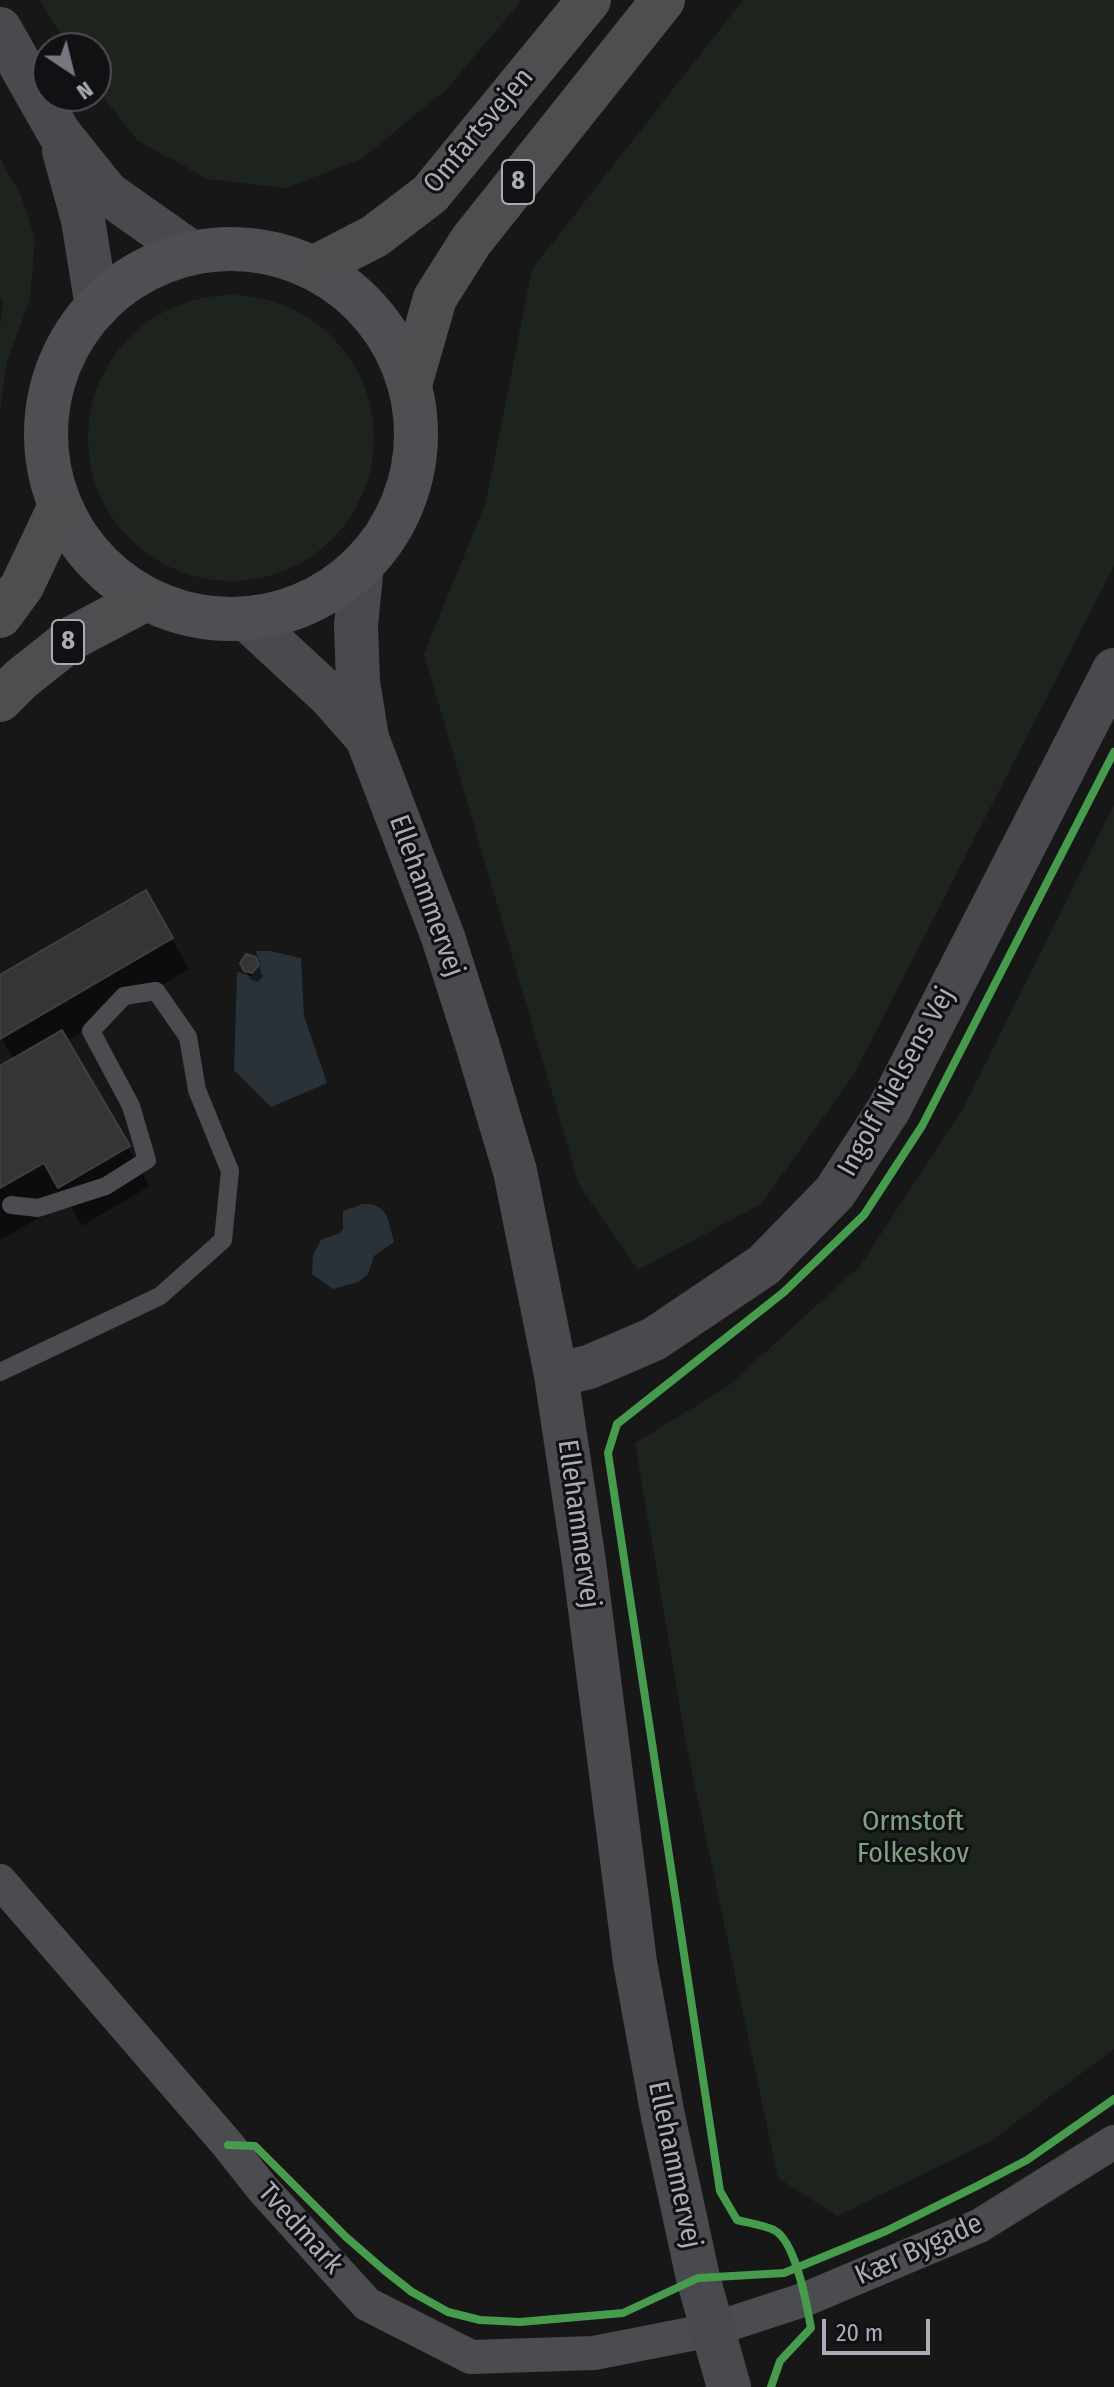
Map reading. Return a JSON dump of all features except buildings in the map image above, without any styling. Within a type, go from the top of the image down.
[{"type":"highway","name":"Omfartsvejen","points":[[313,268],[375,236],[430,194],[589,0]]},
{"type":"highway","name":"8","points":[[410,385],[435,298],[471,241],[663,0]]},
{"type":"highway","points":[[0,616],[22,586],[60,506]]},
{"type":"highway","name":"8","points":[[0,700],[74,637],[146,599]]},
{"type":"main road","name":"8","points":[[241,249],[278,255],[313,268],[339,284],[363,305],[391,342],[410,385],[415,412],[413,468],[395,520],[362,565],[320,596],[272,615],[212,619],[178,612],[146,599],[119,582],[95,561],[75,535],[60,506],[50,477],[46,416],[62,358],[77,331],[97,307],[120,287],[145,270],[192,253],[241,249]]},
{"type":"street","points":[[0,29],[59,133],[107,193],[192,253]]},
{"type":"street","points":[[59,133],[83,220],[97,307]]},
{"type":"street","name":"Ellehammervej","points":[[362,565],[356,625],[358,682],[367,738],[443,937],[515,1171],[556,1375],[584,1562],[635,1962],[663,2116],[698,2278],[729,2387]]},
{"type":"street","name":"Ellehammervej","points":[[247,619],[329,695],[367,738]]},
{"type":"street","name":"Ingolf Nielsens Vej","points":[[556,1375],[589,1367],[654,1339],[764,1265],[835,1192],[889,1109],[1114,670]]},
{"type":"street","name":"Tvedmark","points":[[0,1881],[262,2188],[367,2304],[471,2357],[594,2353],[711,2330]]},
{"type":"street","name":"Kær Bygade","points":[[711,2330],[806,2299],[979,2226],[1114,2142]]},
{"type":"lane","points":[[0,1372],[160,1296],[223,1240],[230,1171],[197,1090],[188,1037],[156,991],[124,996],[91,1031],[131,1106],[147,1160],[106,1186],[38,1208],[11,1205]]},
{"type":"green space","points":[[40,0],[522,0],[446,90],[361,159],[286,188],[208,179],[138,141],[112,108],[112,32],[59,32]]},
{"type":"green space","points":[[743,0],[1114,0],[1114,566],[853,1076],[761,1204],[638,1270],[579,1185],[424,654],[486,502],[532,269]]},
{"type":"green space","points":[[0,158],[21,196],[35,238],[30,299],[7,361],[0,412],[3,301],[0,296]]},
{"type":"green space","points":[[217,295],[245,295],[273,301],[299,312],[322,327],[342,347],[357,370],[368,396],[374,438],[368,480],[357,506],[342,529],[322,549],[299,564],[273,575],[245,581],[217,581],[189,575],[163,564],[140,549],[120,529],[105,506],[94,480],[88,452],[88,424],[94,396],[105,370],[120,347],[140,327],[163,312],[189,301]]},
{"type":"green space","name":"Ormstoft Folkeskov","points":[[1114,805],[1114,2049],[991,2141],[837,2216],[778,2178],[687,1748],[635,1443],[727,1387],[860,1266],[964,1107]]},
{"type":"shaded area","points":[[256,951],[301,958],[304,1016],[327,1083],[271,1107],[234,1070],[237,972],[251,976],[261,966]]},
{"type":"shaded area","points":[[363,1204],[383,1210],[394,1242],[374,1256],[368,1274],[358,1282],[333,1289],[312,1274],[313,1255],[321,1240],[343,1229],[343,1211]]},
{"type":"cycle path","points":[[771,2387],[780,2361],[811,2328],[807,2305],[794,2260],[782,2236],[770,2228],[737,2220],[720,2191],[608,1453],[617,1424],[784,1292],[864,1215],[922,1126],[1114,752]]},
{"type":"cycle path","points":[[228,2145],[255,2146],[346,2237],[412,2292],[448,2312],[480,2320],[520,2322],[623,2313],[698,2278],[784,2273],[886,2231],[1027,2160],[1114,2099]]}]
